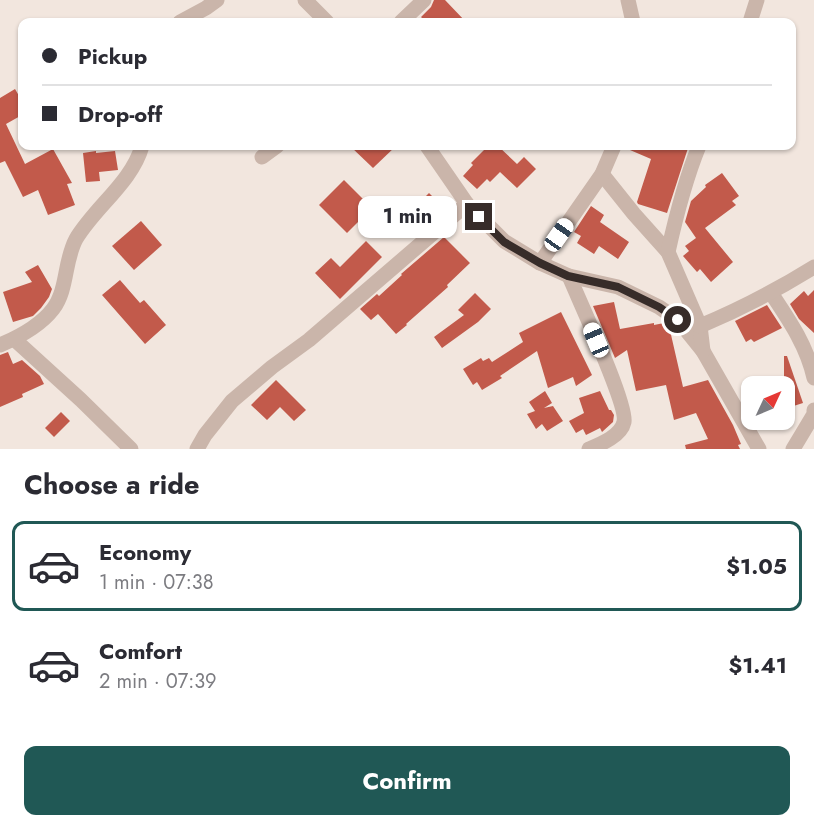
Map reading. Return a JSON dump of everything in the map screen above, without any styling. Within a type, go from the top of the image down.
[{"type":"street","points":[[187,18],[216,0]]},
{"type":"street","points":[[304,0],[323,18]]},
{"type":"street","points":[[405,18],[424,0]]},
{"type":"street","points":[[628,0],[632,18]]},
{"type":"street","points":[[751,18],[757,0]]},
{"type":"street","points":[[131,449],[81,400],[7,342],[34,327],[51,312],[57,303],[66,277],[73,244],[135,164],[140,150]]},
{"type":"street","points":[[262,157],[272,150]]},
{"type":"street","points":[[430,150],[467,204],[504,242],[568,276],[618,287],[659,307],[678,320],[703,351],[759,449]]},
{"type":"street","points":[[540,263],[602,174],[612,150]]},
{"type":"street","points":[[668,252],[675,216],[697,150]]},
{"type":"street","points":[[602,174],[668,252],[700,326],[703,351]]},
{"type":"street","points":[[197,449],[232,401],[309,340],[467,204]]},
{"type":"street","points":[[700,326],[745,307],[814,267]]},
{"type":"street","points":[[568,276],[624,411],[624,422],[616,434],[589,449]]},
{"type":"street","points":[[771,293],[798,335],[811,364],[814,378]]},
{"type":"street","points":[[793,449],[814,414],[814,410]]},
{"type":"building","points":[[434,0],[445,0],[462,18],[422,18]]},
{"type":"building","points":[[15,89],[18,94],[18,117],[6,124],[25,164],[54,150],[72,183],[67,184],[75,205],[48,215],[38,190],[23,197],[5,161],[0,163],[0,98]]},
{"type":"building","points":[[354,150],[392,150],[373,168]]},
{"type":"building","points":[[484,150],[502,150],[517,164],[524,157],[536,169],[517,188],[500,172],[490,182],[487,179],[477,189],[463,176],[473,165],[471,163]]},
{"type":"building","points":[[630,150],[687,150],[667,213],[637,202],[651,159]]},
{"type":"building","points":[[96,151],[96,153],[115,151],[118,170],[99,172],[100,181],[86,182],[83,153]]},
{"type":"building","points":[[722,173],[739,196],[732,201],[736,205],[705,228],[733,262],[711,282],[700,269],[697,272],[683,256],[689,251],[685,246],[696,238],[685,222],[691,201],[706,187],[705,185]]},
{"type":"building","points":[[344,180],[372,208],[347,233],[319,205]]},
{"type":"building","points":[[429,193],[445,209],[413,237],[399,223]]},
{"type":"building","points":[[591,206],[604,215],[600,222],[629,242],[618,259],[599,246],[594,254],[577,243],[581,236],[574,232]]},
{"type":"building","points":[[141,221],[162,245],[134,270],[112,246]]},
{"type":"building","points":[[444,237],[470,263],[407,325],[396,334],[378,314],[371,320],[360,309],[377,294],[379,296]]},
{"type":"building","points":[[366,241],[382,257],[340,299],[315,273],[331,258],[340,267]]},
{"type":"building","points":[[38,265],[52,289],[49,297],[33,316],[13,322],[3,292],[32,282],[25,272]]},
{"type":"building","points":[[120,280],[140,303],[144,300],[166,325],[145,344],[102,295]]},
{"type":"building","points":[[814,290],[814,333],[799,319],[790,304],[804,291],[808,296]]},
{"type":"building","points":[[475,293],[491,309],[478,322],[442,348],[434,337],[464,315],[458,310]]},
{"type":"building","points":[[614,302],[620,329],[654,323],[654,325],[664,323],[669,326],[683,387],[708,380],[733,425],[741,444],[738,445],[740,449],[686,449],[685,445],[708,439],[696,413],[674,420],[666,385],[636,391],[627,350],[615,358],[593,306]]},
{"type":"building","points":[[767,305],[782,328],[754,342],[751,339],[746,342],[735,321]]},
{"type":"building","points":[[561,312],[592,375],[576,386],[573,377],[548,388],[537,351],[482,390],[477,382],[473,385],[463,369],[481,358],[483,361],[489,358],[492,362],[523,342],[519,333]]},
{"type":"building","points":[[8,352],[13,364],[22,360],[40,376],[44,384],[0,407],[0,355]]},
{"type":"building","points":[[784,356],[787,356],[794,376],[784,376]]},
{"type":"building","points":[[276,380],[306,410],[294,421],[280,407],[267,420],[251,405]]},
{"type":"building","points":[[795,380],[803,403],[795,406]]},
{"type":"building","points":[[545,391],[552,403],[544,408],[553,406],[563,421],[547,431],[542,424],[536,429],[527,414],[535,411],[529,402]]},
{"type":"building","points":[[600,391],[614,415],[613,422],[602,432],[600,428],[586,435],[583,429],[576,433],[569,421],[584,413],[579,398]]},
{"type":"building","points":[[61,412],[70,421],[54,437],[45,428]]},
{"type":"route","points":[[479,217],[504,242],[540,263],[568,276],[618,287],[659,307],[678,320]]}]
